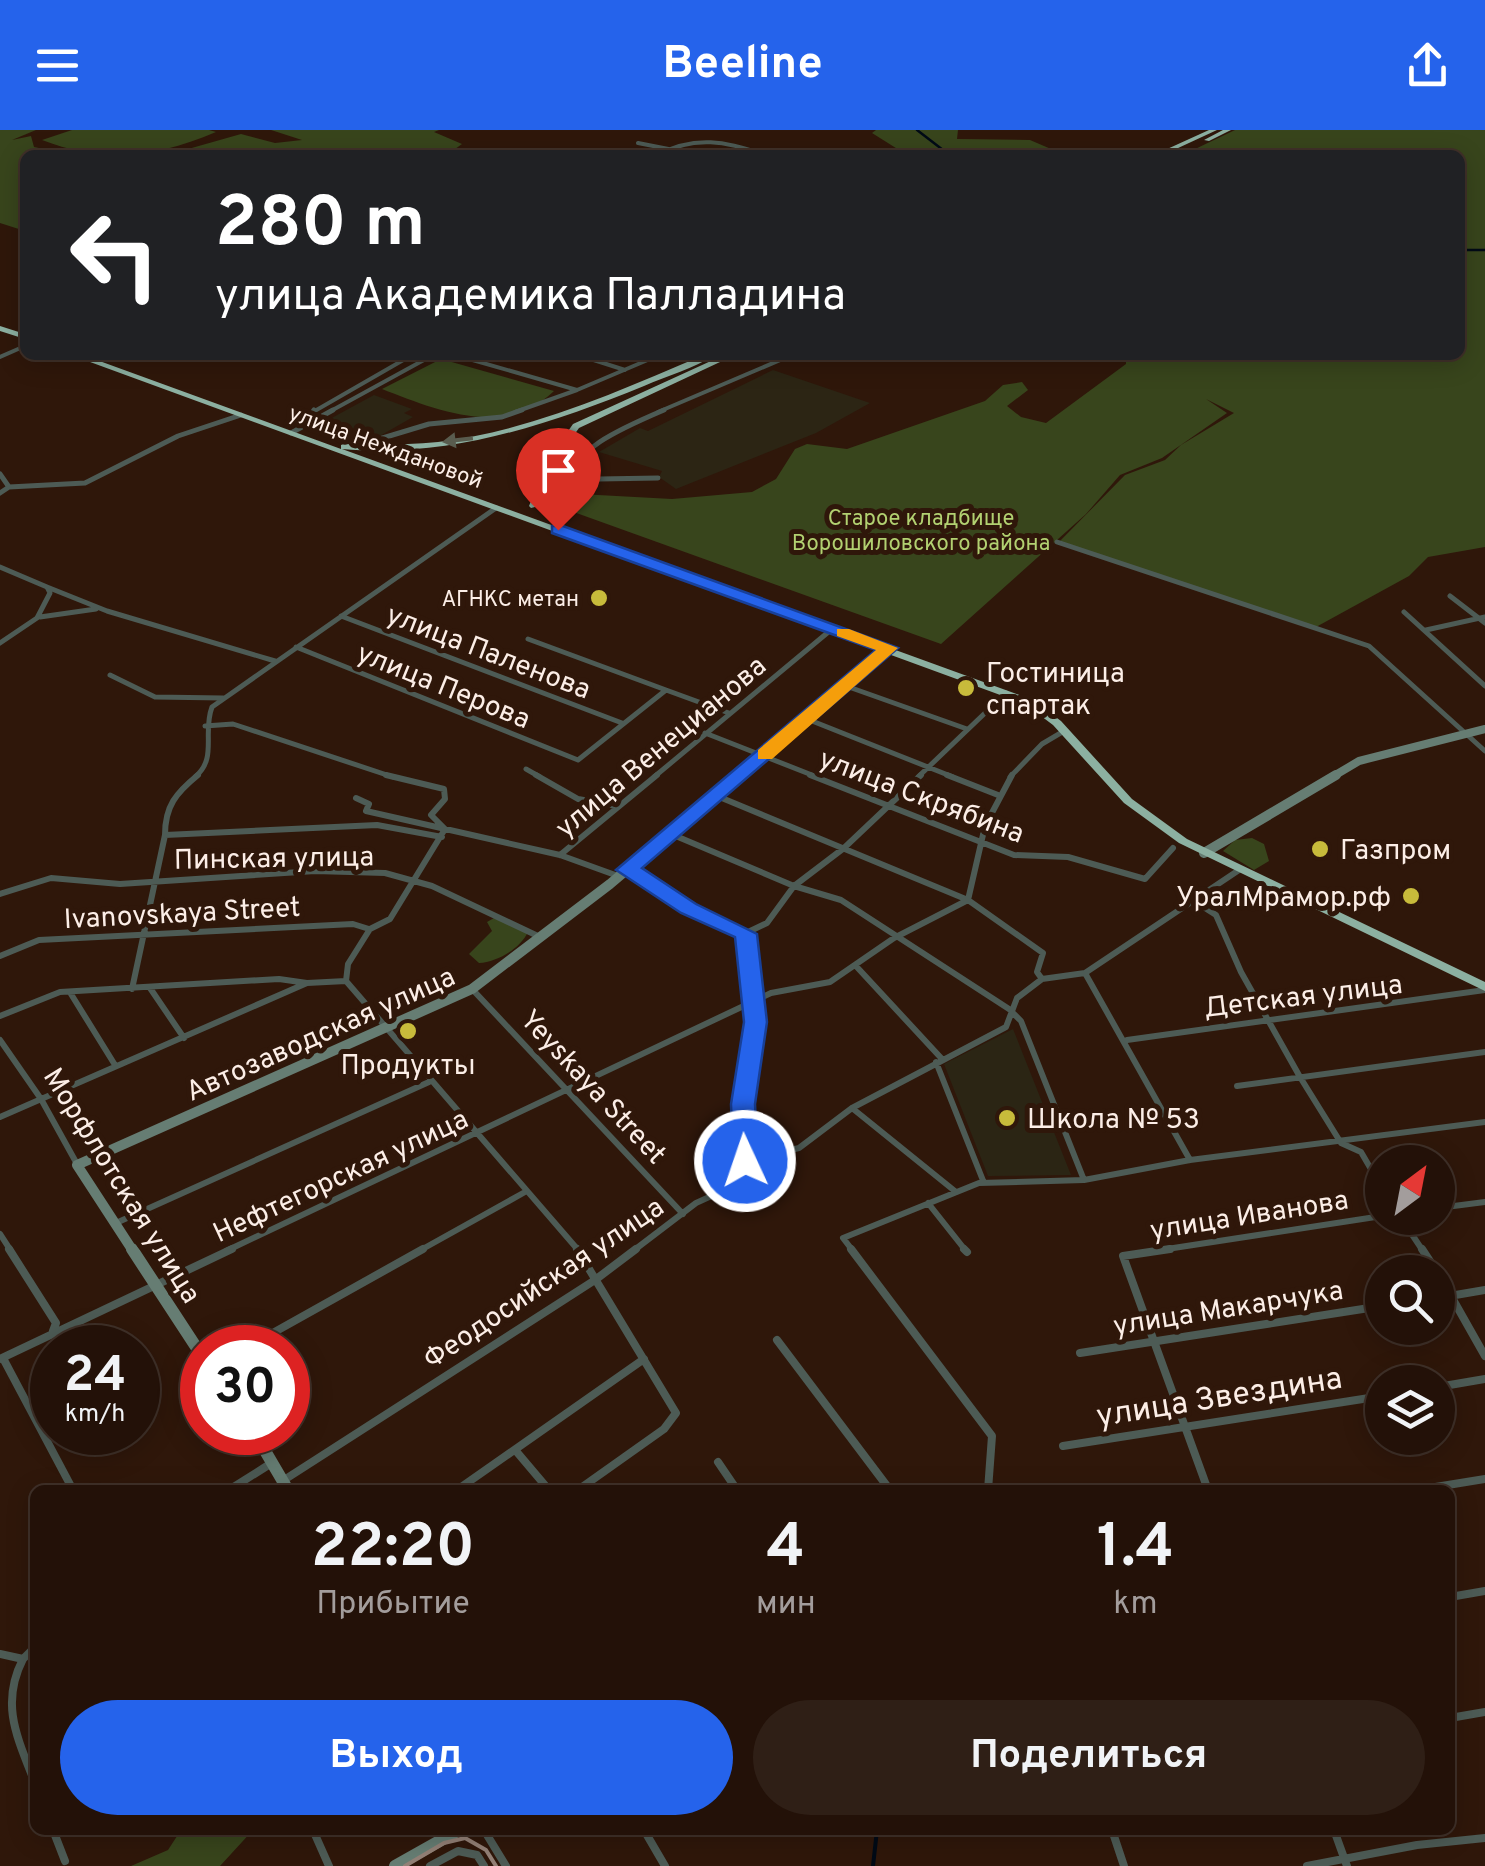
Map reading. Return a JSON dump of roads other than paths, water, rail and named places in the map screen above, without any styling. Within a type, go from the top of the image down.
[{"type":"highway","points":[[1178,150],[1214,130]]},
{"type":"highway","points":[[1178,150],[1228,130]]},
{"type":"highway","name":"улица Неждановой","points":[[89,360],[1007,692],[1046,713],[1128,801],[1204,852],[1485,988]]},
{"type":"highway","points":[[322,444],[378,448],[506,434],[553,421],[699,360]]},
{"type":"highway","points":[[512,514],[528,512],[534,506],[572,430],[594,416],[720,360]]},
{"type":"highway","points":[[581,409],[570,420],[594,416]]},
{"type":"highway","points":[[553,421],[568,422],[572,430]]},
{"type":"highway","points":[[360,458],[378,448]]},
{"type":"highway","points":[[534,506],[558,530]]},
{"type":"street","points":[[638,143],[665,150],[705,137],[748,150]]},
{"type":"street","points":[[310,420],[314,409],[412,360]]},
{"type":"street","points":[[291,433],[424,360]]},
{"type":"street","points":[[473,360],[578,390]]},
{"type":"street","points":[[594,360],[626,370]]},
{"type":"street","points":[[310,420],[376,440],[429,424],[502,417],[648,360]]},
{"type":"street","points":[[542,492],[576,456],[602,436],[780,360]]},
{"type":"street","points":[[0,492],[10,487],[85,483],[178,436],[241,415]]},
{"type":"street","points":[[0,474],[10,487]]},
{"type":"street","points":[[542,492],[599,479],[658,478]]},
{"type":"street","points":[[132,988],[152,880],[165,835],[164,815],[176,793],[207,767],[205,726],[212,707],[496,508]]},
{"type":"street","points":[[1058,542],[1369,646],[1485,751]]},
{"type":"street","points":[[0,566],[107,611],[276,661]]},
{"type":"street","points":[[38,618],[49,600],[47,587]]},
{"type":"street","points":[[1450,596],[1483,620]]},
{"type":"street","points":[[0,643],[38,618],[80,608],[107,611]]},
{"type":"street","points":[[1404,612],[1485,686]]},
{"type":"street","name":"улица Паленова","points":[[341,616],[623,724]]},
{"type":"street","points":[[1425,630],[1483,620]]},
{"type":"street","name":"улица Венецианова","points":[[560,854],[832,629]]},
{"type":"street","points":[[528,639],[729,713]]},
{"type":"street","name":"улица Перова","points":[[296,648],[578,760],[623,724]]},
{"type":"street","name":"Автозаводская улица","points":[[77,1166],[472,988],[623,873],[889,648]]},
{"type":"street","points":[[110,675],[155,696],[224,698]]},
{"type":"street","points":[[846,686],[967,729]]},
{"type":"street","points":[[623,724],[666,690]]},
{"type":"street","points":[[746,934],[768,923],[794,886],[844,848],[1007,692]]},
{"type":"street","points":[[806,719],[998,795]]},
{"type":"street","points":[[205,726],[233,724],[402,780],[444,789],[445,798],[431,815],[444,833]]},
{"type":"street","points":[[1204,852],[1340,769],[1485,729]]},
{"type":"street","points":[[968,900],[979,842],[998,795],[1010,774],[1046,739],[1064,731]]},
{"type":"street","name":"улица Скрябина","points":[[705,733],[979,842],[1034,858],[1068,857],[1145,879],[1173,848]]},
{"type":"street","points":[[526,769],[578,799],[618,806]]},
{"type":"street","points":[[716,795],[968,900],[1043,953],[1038,972],[1042,980]]},
{"type":"street","points":[[356,798],[368,804],[366,812],[444,833]]},
{"type":"street","points":[[165,835],[377,825],[444,833],[560,854],[652,881],[688,908],[746,934]]},
{"type":"street","points":[[444,833],[390,919],[370,929],[348,964],[346,981],[525,1192],[570,1237],[676,1412],[653,1438],[585,1485]]},
{"type":"street","points":[[670,834],[794,886],[842,900],[894,938],[1008,1009],[1021,1021],[1084,1180]]},
{"type":"street","points":[[746,934],[753,980],[754,1039],[742,1120],[745,1161],[799,1148],[852,1108],[1006,1027],[1008,1009],[1019,992],[1042,980],[1086,973],[1240,870]]},
{"type":"street","name":"Пинская улица","points":[[0,894],[43,878],[120,884],[315,872],[384,873],[462,899],[540,937]]},
{"type":"street","name":"Нефтегорская улица","points":[[71,1325],[642,1053],[752,1006],[771,993],[830,982],[894,938],[968,900]]},
{"type":"street","points":[[1194,901],[1216,915],[1268,1022],[1341,1143],[1361,1152],[1365,1159]]},
{"type":"street","name":"Ivanovskaya Street","points":[[0,956],[40,940],[144,932],[353,924],[370,929]]},
{"type":"street","points":[[855,965],[939,1061],[984,1183]]},
{"type":"street","points":[[1086,973],[1127,1040],[1190,1160]]},
{"type":"street","points":[[0,1016],[48,994],[279,978],[307,983],[346,981]]},
{"type":"street","points":[[0,1117],[307,983]]},
{"type":"street","points":[[150,988],[184,1038]]},
{"type":"street","name":"Yeyskaya Street","points":[[472,988],[683,1214]]},
{"type":"street","name":"Детская улица","points":[[1127,1040],[1485,988]]},
{"type":"street","points":[[70,993],[115,1065]]},
{"type":"street","name":"Морфлотская улица","points":[[0,1040],[182,1325]]},
{"type":"street","points":[[1236,1086],[1485,1052]]},
{"type":"street","points":[[116,1223],[430,1082]]},
{"type":"street","points":[[852,1108],[956,1193]]},
{"type":"street","points":[[988,1485],[992,1436],[843,1238],[984,1183],[1084,1180],[1190,1160],[1485,1122]]},
{"type":"street","name":"Феодосийская улица","points":[[285,1485],[595,1280],[683,1214],[729,1188],[745,1161]]},
{"type":"street","points":[[287,1325],[525,1192]]},
{"type":"street","points":[[1455,1206],[1485,1202]]},
{"type":"street","points":[[928,1203],[967,1252]]},
{"type":"street","name":"улица Иванова","points":[[1152,1340],[1122,1256],[1365,1219]]},
{"type":"street","points":[[0,1234],[55,1325]]},
{"type":"street","points":[[1455,1295],[1485,1290]]},
{"type":"street","points":[[1455,1301],[1485,1356]]},
{"type":"street","name":"улица Макарчука","points":[[1080,1352],[1365,1309]]},
{"type":"street","points":[[777,1340],[886,1485]]},
{"type":"street","points":[[1152,1340],[1206,1485]]},
{"type":"street","name":"Нефтегорская улица","points":[[2,1359],[30,1345]]},
{"type":"street","points":[[2,1359],[70,1485]]},
{"type":"street","points":[[465,1485],[644,1359]]},
{"type":"street","points":[[1455,1384],[1485,1379]]},
{"type":"street","name":"улица Звездина","points":[[1063,1446],[1365,1399]]},
{"type":"street","points":[[516,1452],[544,1485]]},
{"type":"street","points":[[268,1455],[285,1485]]},
{"type":"street","points":[[237,1485],[272,1462]]},
{"type":"street","points":[[718,1462],[734,1485]]},
{"type":"street","points":[[1447,1485],[1485,1479]]},
{"type":"street","points":[[1455,1597],[1485,1591]]},
{"type":"street","points":[[30,1653],[7,1684],[11,1722],[30,1770]]},
{"type":"street","points":[[0,1654],[23,1660]]},
{"type":"street","points":[[1455,1717],[1485,1712]]},
{"type":"street","points":[[56,1835],[66,1861]]},
{"type":"street","points":[[315,1835],[329,1866]]},
{"type":"street","points":[[395,1866],[450,1835]]},
{"type":"street","points":[[487,1835],[506,1866]]},
{"type":"street","points":[[647,1835],[665,1866]]},
{"type":"street","points":[[1114,1835],[1124,1866]]},
{"type":"street","points":[[1336,1835],[1346,1862]]},
{"type":"street","points":[[1308,1866],[1485,1838]]},
{"type":"street","points":[[430,1866],[458,1851],[476,1855],[484,1866]]},
{"type":"waterway","points":[[917,130],[943,150]]},
{"type":"waterway","points":[[1465,250],[1485,250]]},
{"type":"waterway","points":[[873,1866],[876,1835]]},
{"type":"tram line","points":[[405,1866],[444,1843],[465,1838],[486,1850],[496,1866]]},
{"type":"place","name":"АГНКС метан","points":[[599,598]]},
{"type":"place","name":"Гостиница спартак","points":[[966,688]]},
{"type":"place","name":"Газпром","points":[[1320,849]]},
{"type":"place","name":"УралМрамор.рф","points":[[1411,896]]},
{"type":"place","name":"Продукты","points":[[408,1031]]},
{"type":"place","name":"Школа № 53","points":[[1007,1118]]},
{"type":"park label","name":"Старое кладбище Ворошиловского района","points":[[921,530]]}]
